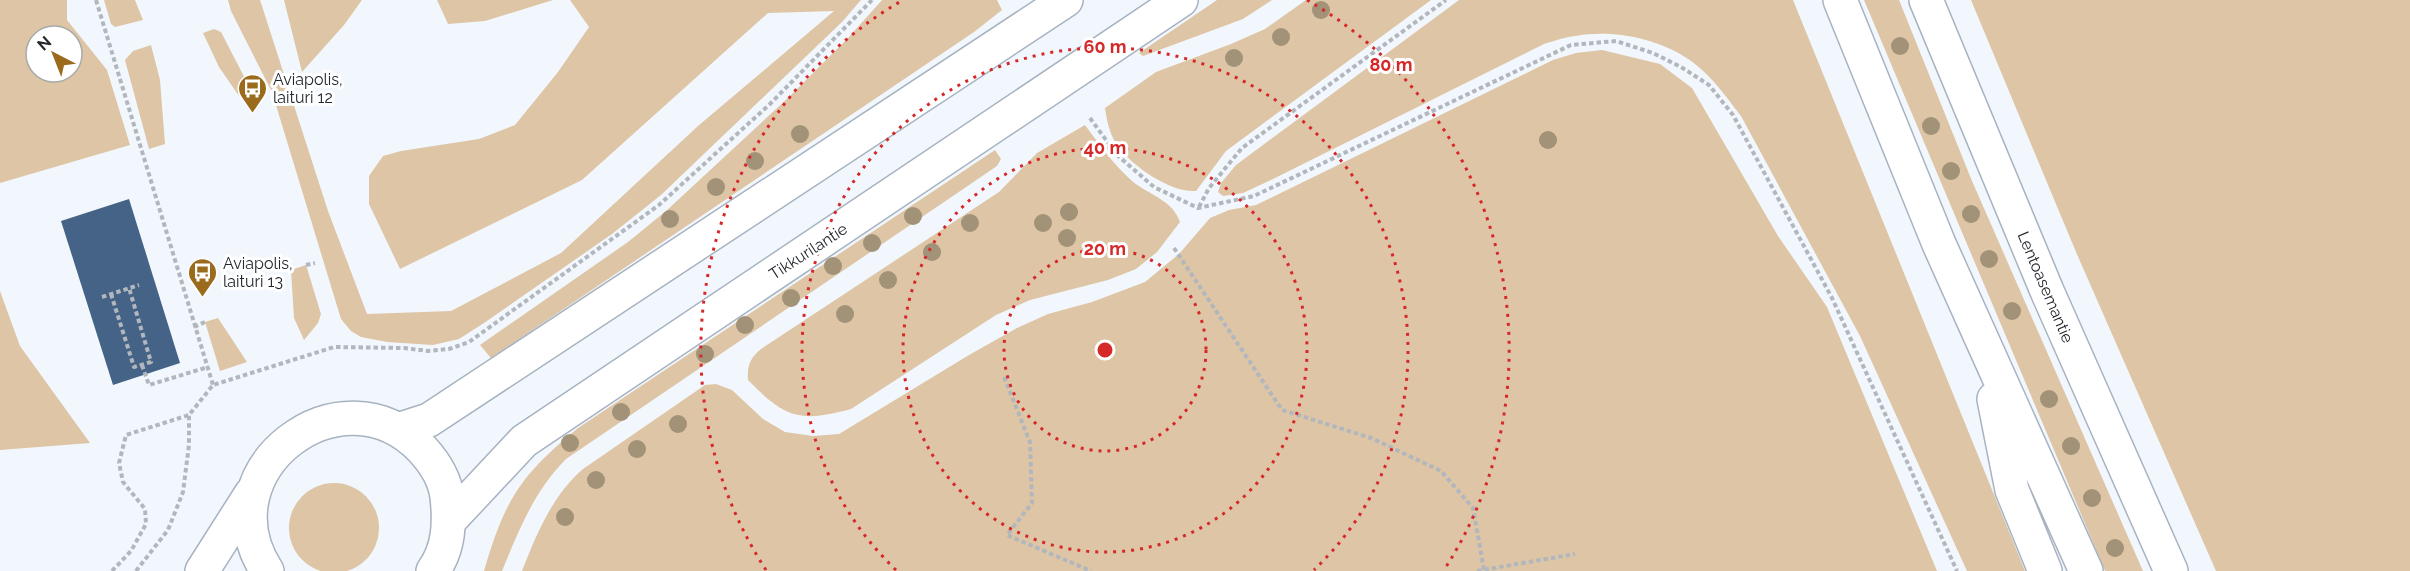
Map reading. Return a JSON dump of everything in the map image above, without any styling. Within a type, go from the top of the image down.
[{"type":"main road","name":"Tikkurilantie","points":[[450,520],[524,441],[1181,0]]},
{"type":"main road","points":[[1840,0],[1935,233],[2085,571]]},
{"type":"main road","name":"Lentoasemantie","points":[[1926,0],[2047,291],[2171,571]]},
{"type":"main road","points":[[398,430],[429,420],[1063,1]]},
{"type":"main road","points":[[1983,344],[2012,490],[2045,571]]},
{"type":"main road","points":[[202,571],[276,451],[298,433],[315,424],[339,419],[367,419],[398,430],[415,442],[429,456],[440,474],[447,492],[450,520],[449,532],[440,562],[433,571]]},
{"type":"main road","points":[[252,493],[251,528],[261,563],[267,571]]},
{"type":"path","points":[[96,0],[213,385]]},
{"type":"path","points":[[112,571],[131,551],[146,524],[145,509],[123,482],[119,463],[126,435],[189,415],[213,385],[334,347],[404,348],[428,351],[449,349],[469,342],[659,205],[770,104],[872,0]]},
{"type":"path","points":[[1198,208],[1209,188],[1242,148],[1446,0]]},
{"type":"path","points":[[1090,118],[1117,155],[1154,187],[1198,208],[1254,196],[1571,45],[1616,41],[1653,53],[1681,67],[1709,85],[1733,115],[1832,298],[1957,571]]},
{"type":"path","points":[[252,92],[260,89]]},
{"type":"path","points":[[141,150],[149,149]]},
{"type":"path","points":[[1174,248],[1282,410],[1371,438],[1441,471],[1473,508],[1484,570]]},
{"type":"path","points":[[306,265],[315,263]]},
{"type":"path","points":[[102,297],[139,285]]},
{"type":"path","points":[[111,294],[134,367],[151,362],[129,288]]},
{"type":"path","points":[[194,327],[205,322]]},
{"type":"path","points":[[142,365],[149,385],[208,367]]},
{"type":"path","points":[[1004,377],[1030,442],[1032,503],[1007,535],[1091,571]]},
{"type":"path","points":[[136,571],[168,530],[183,492],[189,445],[189,415]]},
{"type":"path","points":[[1477,571],[1575,554]]},
{"type":"shaded area","points":[[0,0],[67,0],[67,20],[70,24],[24,24],[24,84],[84,84],[84,41],[107,70],[130,145],[0,183]]},
{"type":"shaded area","points":[[104,0],[135,0],[143,20],[115,27],[111,24]]},
{"type":"shaded area","points":[[228,0],[260,0],[328,211],[367,314],[451,311],[561,253],[698,126],[834,11],[768,13],[582,180],[400,269],[369,204],[369,176],[383,156],[479,139],[515,125],[558,72],[589,27],[570,0],[861,0],[842,22],[661,195],[612,234],[484,323],[459,339],[433,345],[387,342],[361,337],[351,331],[341,319],[272,92],[231,11]]},
{"type":"shaded area","points":[[284,0],[362,0],[344,25],[302,72]]},
{"type":"shaded area","points":[[437,0],[553,0],[485,21],[448,24]]},
{"type":"shaded area","points":[[882,0],[997,0],[1002,10],[974,32],[491,358],[480,345],[628,242],[666,211],[789,97]]},
{"type":"shaded area","points":[[1217,0],[1272,0],[1243,19],[1143,56],[1139,53]]},
{"type":"shaded area","points":[[1306,0],[1431,0],[1226,151],[1196,191],[1176,188],[1154,177],[1134,163],[1119,148],[1109,129],[1105,108],[1156,72],[1265,29]]},
{"type":"shaded area","points":[[1459,0],[1793,0],[2025,571],[1967,571],[1860,336],[1741,116],[1720,88],[1702,70],[1668,48],[1638,38],[1606,34],[1571,37],[1544,44],[1243,193],[1223,196],[1218,192],[1221,183],[1236,165]]},
{"type":"shaded area","points":[[1864,0],[1899,0],[1972,181],[2143,571],[2105,571]]},
{"type":"shaded area","points":[[1971,0],[2410,0],[2410,571],[2216,571],[2076,252]]},
{"type":"shaded area","points":[[214,29],[221,32],[252,92],[239,96],[219,67],[203,33]]},
{"type":"shaded area","points":[[151,45],[160,80],[165,144],[149,149],[125,60],[133,51]]},
{"type":"shaded area","points":[[1602,50],[1660,64],[1692,88],[1778,236],[1827,307],[1937,571],[522,571],[546,516],[572,480],[583,469],[705,385],[716,384],[732,390],[763,419],[785,432],[813,436],[839,434],[1017,328],[1048,314],[1092,302],[1145,282],[1179,254],[1210,218],[1229,210],[1256,205],[1553,60],[1576,53]]},
{"type":"shaded area","points":[[1085,125],[1124,174],[1171,208],[1180,222],[1157,252],[1136,269],[1108,280],[1030,300],[996,315],[851,409],[818,416],[794,414],[772,403],[748,380],[750,363],[761,349],[999,192],[1037,153]]},
{"type":"shaded area","points":[[995,150],[1001,159],[997,166],[566,459],[536,498],[502,571],[484,571],[499,525],[517,491],[542,460],[578,428]]},
{"type":"shaded area","points":[[306,265],[321,314],[318,323],[304,340],[294,318],[291,270]]},
{"type":"shaded area","points":[[0,291],[20,346],[90,443],[0,450]]},
{"type":"shaded area","points":[[218,318],[247,362],[220,371],[205,322]]},
{"type":"shaded area","points":[[334,483],[351,486],[366,496],[376,511],[379,528],[376,545],[366,560],[351,570],[334,573],[317,570],[302,560],[292,545],[289,528],[292,511],[302,496],[317,486]]},
{"type":"building","points":[[129,199],[180,363],[113,385],[61,221]]},
{"type":"place","name":"Aviapolis, laituri 12","points":[[252,114]]},
{"type":"place","name":"Aviapolis, laituri 13","points":[[202,298]]}]
